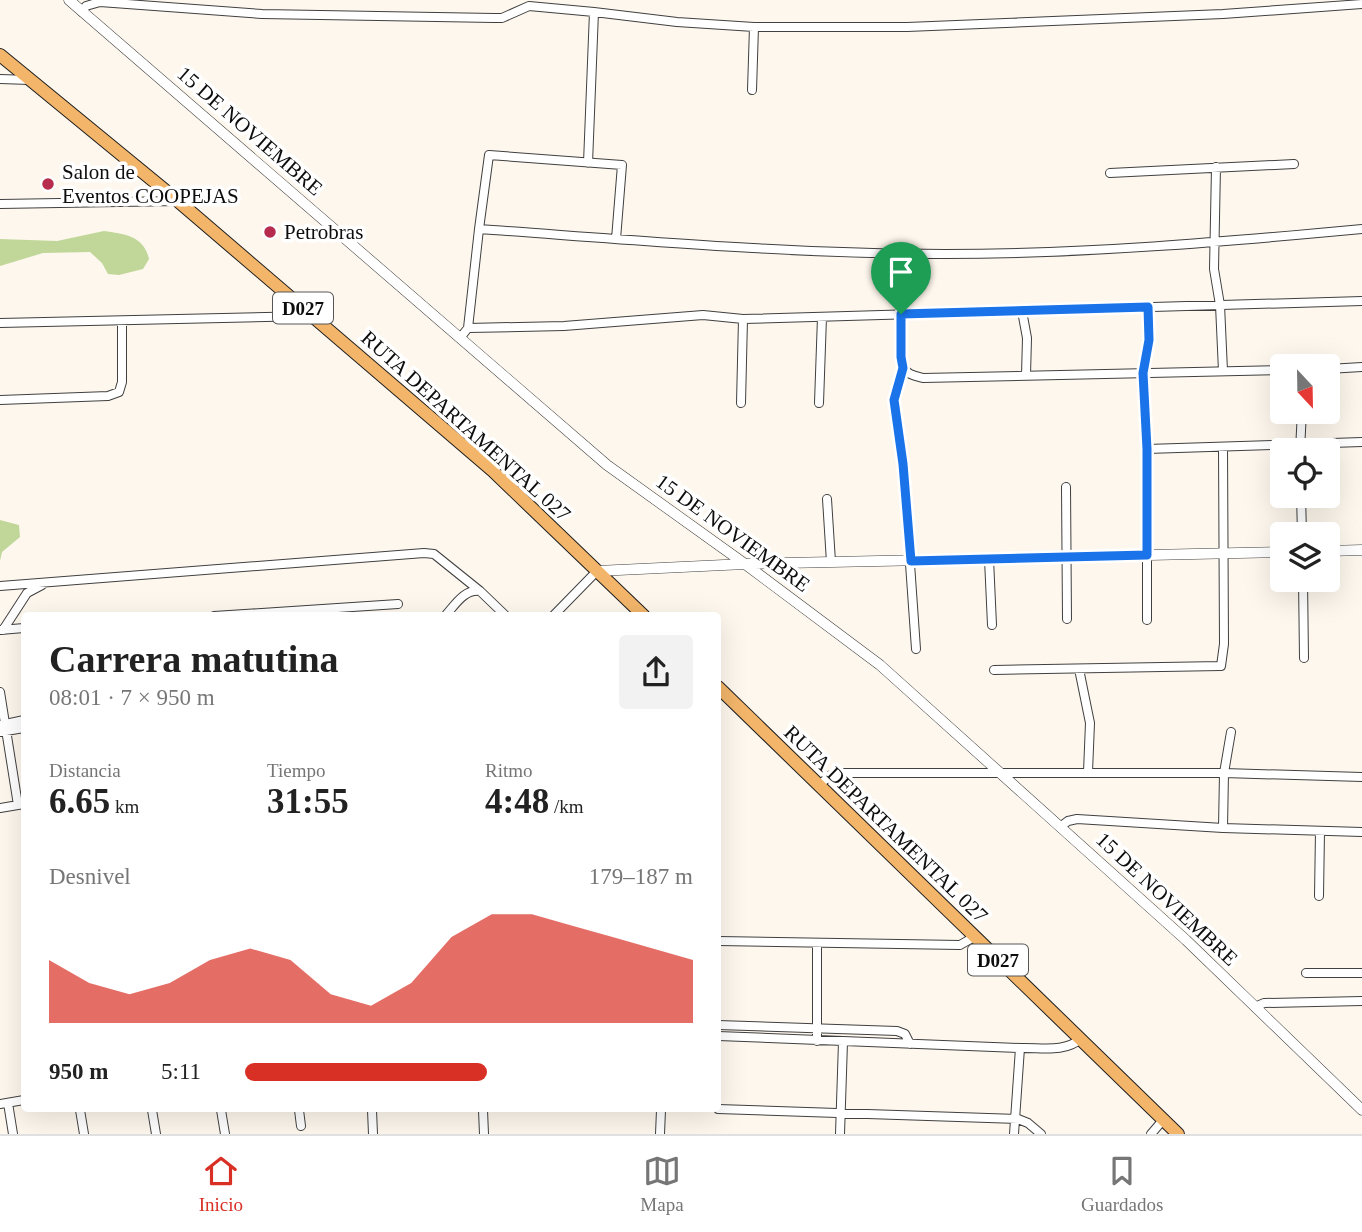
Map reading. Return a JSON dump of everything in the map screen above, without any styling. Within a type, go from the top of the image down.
[{"type":"main road","name":"RUTA DEPARTAMENTAL 027","points":[[0,55],[178,201],[493,471],[640,612]]},
{"type":"main road","name":"RUTA DEPARTAMENTAL 027","points":[[721,690],[1178,1134]]},
{"type":"street","name":"15 DE NOVIEMBRE","points":[[69,0],[607,465],[746,564],[880,665],[1186,940],[1362,1110]]},
{"type":"street","points":[[581,0],[582,11]]},
{"type":"street","points":[[82,12],[86,6],[100,2],[262,15],[502,18],[529,6],[677,22],[754,27],[907,27],[1223,14],[1362,4]]},
{"type":"street","points":[[588,163],[594,12]]},
{"type":"street","points":[[752,90],[754,27]]},
{"type":"street","points":[[0,79],[33,80]]},
{"type":"street","points":[[460,338],[468,328],[489,155],[622,165],[616,239]]},
{"type":"street","points":[[1110,173],[1294,164]]},
{"type":"street","points":[[1216,167],[1214,270],[1220,305],[1223,371]]},
{"type":"street","points":[[0,204],[178,201]]},
{"type":"street","points":[[479,229],[772,250],[945,254],[1215,243],[1362,229]]},
{"type":"street","points":[[468,328],[564,326],[703,315],[744,319],[1362,301]]},
{"type":"street","points":[[1147,620],[1147,449],[1143,373],[1149,340],[1148,307]]},
{"type":"street","points":[[1022,311],[1027,338],[1026,375]]},
{"type":"street","points":[[901,314],[903,368],[894,400],[903,464],[916,649]]},
{"type":"street","points":[[0,323],[312,316]]},
{"type":"street","points":[[819,403],[822,317]]},
{"type":"street","points":[[741,403],[744,319]]},
{"type":"street","points":[[0,400],[108,397],[119,392],[122,383],[122,321]]},
{"type":"street","points":[[1340,368],[1362,367]]},
{"type":"street","points":[[903,368],[910,374],[923,377],[1270,370]]},
{"type":"street","points":[[1340,444],[1362,442]]},
{"type":"street","points":[[1147,449],[1270,447]]},
{"type":"street","points":[[994,670],[1221,666],[1224,644],[1223,448]]},
{"type":"street","points":[[1066,486],[1067,619]]},
{"type":"street","points":[[827,499],[831,562]]},
{"type":"street","points":[[1340,551],[1362,550]]},
{"type":"street","points":[[0,586],[424,552],[434,554],[502,612]]},
{"type":"street","points":[[557,612],[597,571],[746,564],[1270,552]]},
{"type":"street","points":[[989,559],[992,625]]},
{"type":"street","points":[[1,630],[27,593],[51,582]]},
{"type":"street","points":[[449,612],[465,594],[480,591]]},
{"type":"street","points":[[1303,592],[1304,658]]},
{"type":"street","points":[[275,612],[398,604]]},
{"type":"street","points":[[1,630],[21,628]]},
{"type":"street","points":[[1079,669],[1090,723],[1088,772]]},
{"type":"street","points":[[0,692],[3,728],[21,805],[0,808]]},
{"type":"street","points":[[3,728],[21,721]]},
{"type":"street","points":[[3,728],[21,728]]},
{"type":"street","points":[[1223,828],[1224,773],[1231,732]]},
{"type":"street","points":[[819,785],[831,775],[840,773],[1088,772],[1362,776]]},
{"type":"street","points":[[1060,827],[1077,819],[1223,828],[1362,832]]},
{"type":"street","points":[[1319,896],[1320,831]]},
{"type":"street","points":[[721,941],[960,945],[974,937]]},
{"type":"street","points":[[817,943],[817,1041]]},
{"type":"street","points":[[1306,973],[1362,973]]},
{"type":"street","points":[[1255,1007],[1264,1003],[1362,1001]]},
{"type":"street","points":[[721,1025],[897,1031],[905,1034],[910,1044]]},
{"type":"street","points":[[721,1036],[1020,1048],[1070,1046],[1080,1039]]},
{"type":"street","points":[[840,1134],[843,1042]]},
{"type":"street","points":[[1014,1134],[1020,1048]]},
{"type":"street","points":[[4,1103],[13,1134]]},
{"type":"street","points":[[721,1109],[1015,1119],[1028,1123],[1041,1134]]},
{"type":"street","points":[[80,1112],[83,1134]]},
{"type":"street","points":[[152,1112],[156,1134]]},
{"type":"street","points":[[221,1112],[225,1134]]},
{"type":"street","points":[[299,1112],[301,1126]]},
{"type":"street","points":[[372,1112],[373,1134]]},
{"type":"street","points":[[483,1112],[484,1134]]},
{"type":"street","points":[[660,1134],[661,1112]]},
{"type":"street","points":[[1150,1134],[1164,1120]]},
{"type":"green space","points":[[104,231],[126,235],[143,245],[149,259],[143,269],[119,275],[108,274],[102,263],[90,252],[43,253],[0,266],[0,239],[57,241]]},
{"type":"green space","points":[[0,520],[19,525],[20,537],[2,552],[0,561]]},
{"type":"place","name":"Salon de Eventos COOPEJAS","points":[[48,184]]},
{"type":"place","name":"Petrobras","points":[[270,232]]},
{"type":"route","points":[[1148,307],[1149,340],[1143,373],[1147,449],[1147,555],[911,561],[903,464],[894,400],[903,368],[901,314],[1148,307]]}]
